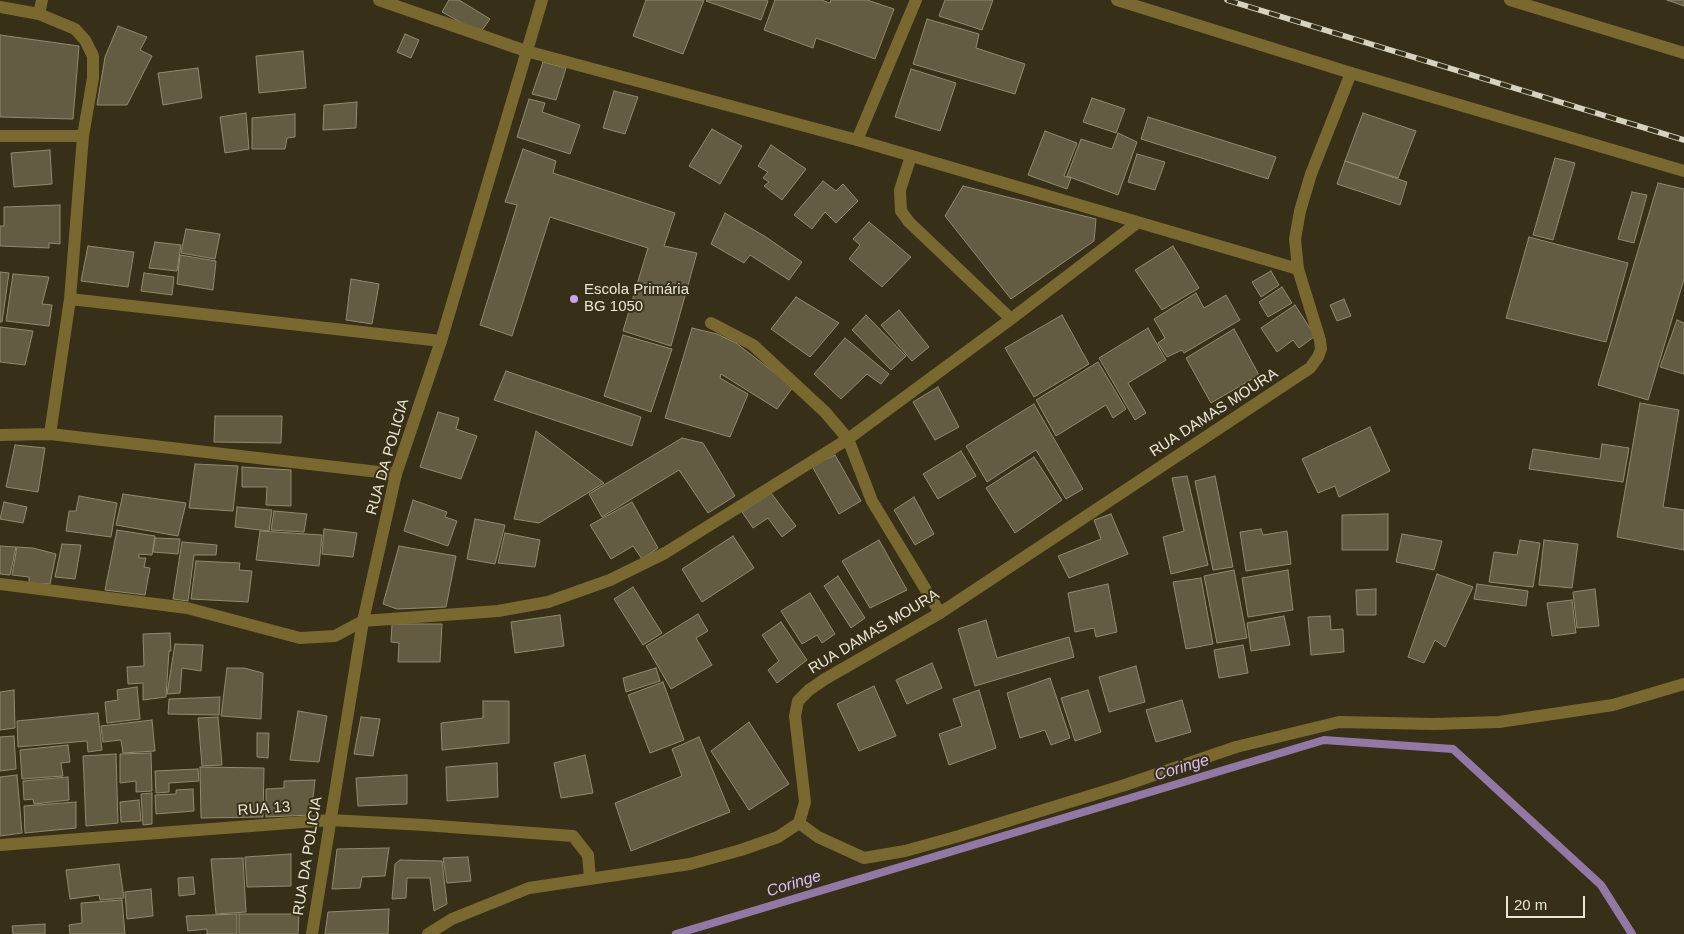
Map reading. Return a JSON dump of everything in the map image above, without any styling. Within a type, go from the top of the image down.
[{"type":"street","points":[[39,14],[42,0]]},
{"type":"street","points":[[379,0],[526,51],[857,140],[1298,269],[1295,239],[1300,211],[1311,174],[1351,73]]},
{"type":"street","name":"RUA DA POLICIA","points":[[312,934],[363,622],[396,474],[441,341],[542,0]]},
{"type":"street","points":[[857,140],[916,0]]},
{"type":"street","points":[[1116,0],[1351,73],[1684,171]]},
{"type":"street","points":[[1510,0],[1684,52]]},
{"type":"street","points":[[0,7],[39,14],[76,29],[85,40],[93,56],[93,78],[83,136],[70,299],[50,434]]},
{"type":"street","points":[[0,136],[83,136]]},
{"type":"street","points":[[911,156],[900,190],[901,211],[909,222],[1011,319]]},
{"type":"street","points":[[0,584],[187,608],[300,638],[335,636],[363,622],[498,611],[548,602],[610,580],[664,553],[848,439],[1137,223]]},
{"type":"street","name":"RUA DAMAS MOURA","points":[[799,823],[805,802],[795,716],[798,701],[809,690],[825,679],[940,613],[1310,368],[1321,349],[1317,325],[1298,269]]},
{"type":"street","points":[[70,299],[441,341]]},
{"type":"street","points":[[711,323],[752,345],[824,412],[848,439],[872,501],[940,613]]},
{"type":"street","points":[[0,435],[50,434],[396,474]]},
{"type":"street","points":[[428,934],[452,919],[529,888],[690,864],[741,850],[778,837],[799,823],[818,838],[864,858],[905,851],[959,836],[1125,785],[1236,747],[1339,722],[1434,724],[1499,722],[1613,705],[1684,684]]},
{"type":"street","name":"RUA 13","points":[[0,845],[330,820],[424,825],[573,836],[588,855],[590,878]]},
{"type":"building","points":[[449,0],[459,0],[490,19],[480,33],[442,12]]},
{"type":"building","points":[[646,0],[704,0],[683,54],[633,36]]},
{"type":"building","points":[[707,0],[766,0],[768,1],[761,20]]},
{"type":"building","points":[[775,0],[821,0],[830,3],[831,0],[867,0],[894,9],[875,59],[816,38],[813,48],[764,30]]},
{"type":"building","points":[[945,0],[993,0],[982,30],[939,16]]},
{"type":"building","points":[[1667,0],[1684,0],[1684,6]]},
{"type":"building","points":[[927,19],[979,34],[976,48],[1025,64],[1015,94],[913,64]]},
{"type":"building","points":[[118,26],[147,37],[140,50],[152,56],[127,105],[97,105],[105,57]]},
{"type":"building","points":[[405,34],[419,40],[411,58],[397,52]]},
{"type":"building","points":[[0,35],[79,46],[73,119],[0,117]]},
{"type":"building","points":[[303,51],[306,88],[259,93],[256,56]]},
{"type":"building","points":[[543,62],[566,68],[556,100],[532,94]]},
{"type":"building","points":[[198,68],[202,98],[163,105],[158,73]]},
{"type":"building","points":[[911,69],[956,83],[940,131],[895,117]]},
{"type":"building","points":[[614,91],[638,97],[625,134],[603,128]]},
{"type":"building","points":[[1092,98],[1125,109],[1116,133],[1083,122]]},
{"type":"building","points":[[529,99],[545,103],[542,112],[580,125],[570,154],[517,137]]},
{"type":"building","points":[[357,102],[356,128],[323,130],[324,105]]},
{"type":"building","points":[[246,113],[249,149],[225,153],[220,117]]},
{"type":"building","points":[[1363,113],[1416,131],[1398,178],[1345,161]]},
{"type":"building","points":[[295,114],[295,137],[287,138],[285,149],[252,149],[252,118]]},
{"type":"building","points":[[1148,117],[1276,157],[1268,179],[1141,139]]},
{"type":"building","points":[[712,129],[742,146],[720,184],[689,166]]},
{"type":"building","points":[[1045,131],[1077,143],[1064,176],[1071,178],[1067,189],[1028,175]]},
{"type":"building","points":[[1118,133],[1137,142],[1118,195],[1067,176],[1081,139],[1112,149]]},
{"type":"building","points":[[771,145],[806,169],[782,200],[764,186],[769,182],[763,178],[768,172],[758,166]]},
{"type":"building","points":[[523,149],[556,161],[553,173],[675,213],[664,246],[697,253],[671,346],[623,331],[648,248],[550,217],[512,336],[480,325],[517,205],[505,202]]},
{"type":"building","points":[[50,150],[52,184],[14,187],[11,153]]},
{"type":"building","points":[[1137,154],[1165,162],[1155,190],[1128,182]]},
{"type":"building","points":[[1555,158],[1575,163],[1553,240],[1533,235]]},
{"type":"building","points":[[1345,161],[1407,182],[1400,205],[1337,184]]},
{"type":"building","points":[[823,181],[836,191],[843,184],[858,201],[836,223],[825,212],[812,229],[794,215]]},
{"type":"building","points":[[1658,183],[1684,189],[1684,279],[1648,400],[1598,385]]},
{"type":"building","points":[[963,186],[1096,219],[1094,241],[1011,299],[945,216]]},
{"type":"building","points":[[1632,192],[1647,195],[1634,243],[1618,239]]},
{"type":"building","points":[[60,205],[60,244],[49,243],[49,248],[0,246],[0,226],[4,226],[4,207]]},
{"type":"building","points":[[725,213],[766,237],[802,262],[789,280],[750,255],[744,263],[711,244]]},
{"type":"building","points":[[869,222],[911,257],[882,287],[849,259],[860,245],[853,239]]},
{"type":"building","points":[[186,229],[220,234],[215,259],[181,253]]},
{"type":"building","points":[[1529,237],[1628,263],[1606,342],[1506,318]]},
{"type":"building","points":[[155,242],[181,245],[177,271],[149,268]]},
{"type":"building","points":[[88,246],[134,252],[128,287],[81,281]]},
{"type":"building","points":[[1173,246],[1199,288],[1162,310],[1135,270]]},
{"type":"building","points":[[180,255],[216,261],[213,290],[177,284]]},
{"type":"building","points":[[1271,271],[1279,285],[1261,297],[1252,282]]},
{"type":"building","points":[[0,272],[9,273],[2,322],[0,322]]},
{"type":"building","points":[[144,273],[174,277],[172,295],[141,291]]},
{"type":"building","points":[[13,274],[49,277],[42,304],[52,305],[49,326],[6,321]]},
{"type":"building","points":[[351,279],[379,284],[372,324],[346,320]]},
{"type":"building","points":[[1282,287],[1292,303],[1268,317],[1259,302]]},
{"type":"building","points":[[1196,293],[1204,308],[1226,295],[1240,320],[1184,353],[1182,350],[1167,357],[1158,343],[1165,338],[1154,319]]},
{"type":"building","points":[[796,297],[839,323],[810,357],[771,329]]},
{"type":"building","points":[[1344,299],[1351,316],[1337,321],[1330,305]]},
{"type":"building","points":[[1295,305],[1315,336],[1299,348],[1293,340],[1277,352],[1261,328]]},
{"type":"building","points":[[899,310],[929,347],[912,361],[881,325]]},
{"type":"building","points":[[866,315],[906,356],[891,370],[852,330]]},
{"type":"building","points":[[1062,315],[1089,364],[1034,397],[1005,348]]},
{"type":"building","points":[[1677,320],[1684,323],[1684,374],[1660,367]]},
{"type":"building","points":[[0,327],[33,331],[25,365],[0,362]]},
{"type":"building","points":[[692,328],[717,334],[736,343],[793,387],[777,409],[721,374],[720,378],[748,394],[730,437],[665,418]]},
{"type":"building","points":[[1148,328],[1166,360],[1128,383],[1146,413],[1135,420],[1099,358]]},
{"type":"building","points":[[1234,329],[1259,375],[1211,403],[1186,358]]},
{"type":"building","points":[[623,335],[672,349],[651,412],[604,396]]},
{"type":"building","points":[[845,338],[889,374],[881,384],[867,374],[841,399],[814,374]]},
{"type":"building","points":[[1098,362],[1126,409],[1113,418],[1106,405],[1056,436],[1036,400]]},
{"type":"building","points":[[506,371],[641,417],[632,446],[494,400]]},
{"type":"building","points":[[938,387],[959,427],[935,440],[913,402]]},
{"type":"building","points":[[1640,403],[1679,410],[1663,507],[1684,510],[1684,550],[1617,537]]},
{"type":"building","points":[[1034,404],[1083,489],[1066,499],[1036,450],[987,482],[966,446]]},
{"type":"building","points":[[438,412],[459,418],[456,429],[477,436],[461,479],[420,467]]},
{"type":"building","points":[[215,416],[282,416],[281,443],[214,442]]},
{"type":"building","points":[[1370,427],[1390,471],[1339,497],[1335,486],[1318,493],[1302,459]]},
{"type":"building","points":[[536,431],[604,483],[539,523],[514,519]]},
{"type":"building","points":[[682,438],[703,443],[735,496],[708,513],[679,470],[602,517],[589,494]]},
{"type":"building","points":[[1602,444],[1629,448],[1623,482],[1529,469],[1533,449],[1600,459]]},
{"type":"building","points":[[15,445],[45,448],[38,492],[6,487]]},
{"type":"building","points":[[961,451],[976,476],[938,499],[923,474]]},
{"type":"building","points":[[835,455],[861,501],[839,514],[812,466]]},
{"type":"building","points":[[1034,457],[1062,500],[1015,533],[986,488]]},
{"type":"building","points":[[195,464],[238,466],[233,511],[189,508]]},
{"type":"building","points":[[242,467],[291,470],[291,506],[266,505],[267,487],[242,487]]},
{"type":"building","points":[[1187,476],[1208,565],[1171,574],[1163,537],[1184,531],[1172,478]]},
{"type":"building","points":[[1215,476],[1233,567],[1213,570],[1195,481]]},
{"type":"building","points":[[771,493],[796,526],[782,537],[768,518],[753,528],[742,512]]},
{"type":"building","points":[[123,494],[186,503],[178,536],[116,525]]},
{"type":"building","points":[[79,496],[117,503],[111,537],[66,531],[69,511],[76,511]]},
{"type":"building","points":[[914,497],[934,534],[915,545],[894,510]]},
{"type":"building","points":[[413,500],[447,512],[445,517],[457,521],[448,546],[404,531]]},
{"type":"building","points":[[4,502],[27,507],[23,523],[0,519]]},
{"type":"building","points":[[632,502],[658,548],[642,559],[633,546],[611,559],[590,525]]},
{"type":"building","points":[[237,507],[272,510],[269,531],[235,527]]},
{"type":"building","points":[[274,511],[307,514],[304,532],[271,530]]},
{"type":"building","points":[[1111,514],[1128,554],[1069,578],[1058,556],[1101,539],[1094,520]]},
{"type":"building","points":[[1388,514],[1388,550],[1342,550],[1342,515]]},
{"type":"building","points":[[475,519],[505,525],[495,564],[467,559]]},
{"type":"building","points":[[324,529],[357,533],[353,557],[322,554]]},
{"type":"building","points":[[1261,529],[1263,535],[1287,531],[1291,564],[1246,571],[1240,532]]},
{"type":"building","points":[[117,530],[155,536],[152,555],[139,554],[139,558],[146,558],[144,567],[150,568],[145,595],[105,590]]},
{"type":"building","points":[[260,531],[322,535],[319,566],[256,560]]},
{"type":"building","points":[[505,533],[540,540],[535,567],[498,563]]},
{"type":"building","points":[[1402,534],[1442,541],[1434,570],[1396,562]]},
{"type":"building","points":[[733,536],[754,568],[702,602],[682,569]]},
{"type":"building","points":[[155,538],[180,539],[178,554],[153,552]]},
{"type":"building","points":[[879,540],[907,590],[870,608],[842,561]]},
{"type":"building","points":[[1520,540],[1540,543],[1533,587],[1489,582],[1494,552],[1517,555]]},
{"type":"building","points":[[1544,540],[1578,544],[1572,588],[1539,585]]},
{"type":"building","points":[[182,542],[217,545],[216,555],[194,555],[188,601],[173,599]]},
{"type":"building","points":[[62,544],[81,545],[75,579],[55,577]]},
{"type":"building","points":[[0,546],[16,547],[10,575],[0,574]]},
{"type":"building","points":[[399,546],[456,556],[446,607],[397,609],[383,604]]},
{"type":"building","points":[[17,547],[33,548],[56,554],[50,584],[29,583],[29,577],[12,575]]},
{"type":"building","points":[[196,561],[240,563],[239,570],[252,571],[248,602],[191,599]]},
{"type":"building","points":[[1234,570],[1247,638],[1217,643],[1204,576]]},
{"type":"building","points":[[1288,570],[1293,610],[1248,617],[1242,578]]},
{"type":"building","points":[[1437,574],[1473,587],[1445,647],[1435,640],[1424,663],[1408,657]]},
{"type":"building","points":[[838,576],[865,618],[851,628],[824,586]]},
{"type":"building","points":[[1201,578],[1213,644],[1186,649],[1173,582]]},
{"type":"building","points":[[1108,584],[1117,632],[1096,637],[1094,628],[1075,632],[1068,593]]},
{"type":"building","points":[[1477,584],[1528,591],[1526,606],[1474,599]]},
{"type":"building","points":[[633,587],[662,633],[643,645],[614,599]]},
{"type":"building","points":[[1376,589],[1376,615],[1357,615],[1356,590]]},
{"type":"building","points":[[1595,589],[1599,626],[1577,628],[1573,592]]},
{"type":"building","points":[[810,593],[835,634],[822,643],[817,635],[802,644],[781,611]]},
{"type":"building","points":[[1572,600],[1576,633],[1552,636],[1547,603]]},
{"type":"building","points":[[698,614],[708,631],[696,638],[712,665],[671,689],[646,646]]},
{"type":"building","points":[[560,615],[564,646],[515,653],[511,622]]},
{"type":"building","points":[[1284,616],[1290,645],[1251,651],[1247,623]]},
{"type":"building","points":[[1330,616],[1331,630],[1343,629],[1344,652],[1311,655],[1308,617]]},
{"type":"building","points":[[986,620],[997,658],[1069,637],[1074,657],[975,686],[958,629]]},
{"type":"building","points":[[781,622],[807,660],[777,683],[768,670],[779,661],[762,635]]},
{"type":"building","points":[[392,624],[442,624],[440,662],[398,662],[399,643],[391,642]]},
{"type":"building","points":[[170,633],[171,651],[169,651],[166,697],[143,700],[143,683],[128,684],[127,667],[144,666],[143,634]]},
{"type":"building","points":[[175,644],[203,645],[201,671],[182,668],[180,693],[167,694]]},
{"type":"building","points":[[1243,645],[1248,673],[1219,678],[1214,650]]},
{"type":"building","points":[[932,663],[942,688],[907,704],[896,680]]},
{"type":"building","points":[[1136,666],[1145,702],[1109,712],[1099,677]]},
{"type":"building","points":[[227,668],[244,668],[263,673],[261,719],[221,716]]},
{"type":"building","points":[[656,668],[660,681],[626,692],[623,678]]},
{"type":"building","points":[[1050,678],[1070,738],[1051,745],[1045,730],[1020,738],[1007,693]]},
{"type":"building","points":[[663,682],[684,740],[650,753],[628,695]]},
{"type":"building","points":[[874,686],[896,736],[859,751],[837,704]]},
{"type":"building","points":[[137,687],[140,719],[107,723],[105,702],[118,700],[117,690]]},
{"type":"building","points":[[14,690],[15,728],[0,730],[0,692]]},
{"type":"building","points":[[979,690],[996,748],[949,765],[939,734],[962,726],[953,699]]},
{"type":"building","points":[[1088,690],[1101,732],[1075,741],[1061,698]]},
{"type":"building","points":[[220,697],[219,715],[168,714],[169,699]]},
{"type":"building","points":[[1182,700],[1191,732],[1156,742],[1146,710]]},
{"type":"building","points":[[483,701],[509,701],[509,743],[442,750],[441,723],[483,718]]},
{"type":"building","points":[[298,711],[327,716],[319,762],[290,760]]},
{"type":"building","points":[[98,713],[102,750],[88,752],[87,741],[18,747],[17,721]]},
{"type":"building","points":[[218,717],[222,765],[202,766],[198,718]]},
{"type":"building","points":[[361,717],[380,719],[373,756],[354,754]]},
{"type":"building","points":[[152,720],[155,751],[123,753],[121,740],[103,742],[101,726]]},
{"type":"building","points":[[749,722],[789,784],[749,810],[711,751]]},
{"type":"building","points":[[257,733],[269,733],[268,758],[257,757]]},
{"type":"building","points":[[14,736],[16,769],[0,771],[0,737]]},
{"type":"building","points":[[699,737],[730,812],[631,851],[615,803],[682,776],[672,749]]},
{"type":"building","points":[[68,745],[70,762],[61,763],[63,776],[22,779],[20,750]]},
{"type":"building","points":[[151,753],[152,791],[136,792],[136,781],[120,783],[120,754]]},
{"type":"building","points":[[116,754],[118,823],[86,826],[83,756]]},
{"type":"building","points":[[585,755],[593,793],[561,798],[554,763]]},
{"type":"building","points":[[497,763],[498,797],[447,801],[446,767]]},
{"type":"building","points":[[200,767],[264,768],[263,817],[201,818]]},
{"type":"building","points":[[198,769],[199,781],[169,783],[169,792],[156,793],[155,771]]},
{"type":"building","points":[[17,775],[22,833],[0,836],[0,777]]},
{"type":"building","points":[[407,775],[407,804],[358,806],[356,778]]},
{"type":"building","points":[[68,777],[69,800],[34,804],[33,799],[24,800],[23,781]]},
{"type":"building","points":[[315,780],[311,815],[266,817],[266,789],[284,788],[284,781]]},
{"type":"building","points":[[193,789],[194,811],[156,814],[155,795],[176,794],[176,790]]},
{"type":"building","points":[[152,793],[152,824],[143,825],[141,794]]},
{"type":"building","points":[[139,800],[141,821],[121,822],[120,802]]},
{"type":"building","points":[[76,802],[76,828],[25,833],[24,806]]},
{"type":"building","points":[[389,848],[385,876],[362,877],[360,888],[332,889],[337,849]]},
{"type":"building","points":[[291,854],[291,886],[247,887],[245,857]]},
{"type":"building","points":[[468,857],[471,881],[447,883],[443,858]]},
{"type":"building","points":[[243,858],[246,912],[216,914],[211,859]]},
{"type":"building","points":[[400,860],[442,861],[447,904],[434,911],[430,878],[407,878],[406,898],[392,899],[395,864]]},
{"type":"building","points":[[119,864],[124,898],[100,900],[99,895],[70,899],[66,870]]},
{"type":"building","points":[[193,877],[195,894],[179,896],[178,878]]},
{"type":"building","points":[[151,889],[153,916],[127,919],[125,892]]},
{"type":"building","points":[[122,900],[125,934],[70,934],[69,925],[82,923],[81,903]]},
{"type":"building","points":[[389,909],[388,934],[325,934],[328,912]]},
{"type":"building","points":[[237,914],[237,934],[207,934],[207,929],[188,931],[186,916]]},
{"type":"building","points":[[239,914],[299,914],[298,934],[239,934]]},
{"type":"building","points":[[45,924],[45,934],[13,934],[12,926]]},
{"type":"waterway","name":"Coringe","points":[[676,934],[1324,740],[1453,749],[1601,885],[1632,934]]},
{"type":"railway","points":[[1227,0],[1684,140]]},
{"type":"place","name":"Escola Primária BG 1050","points":[[574,299]]}]
